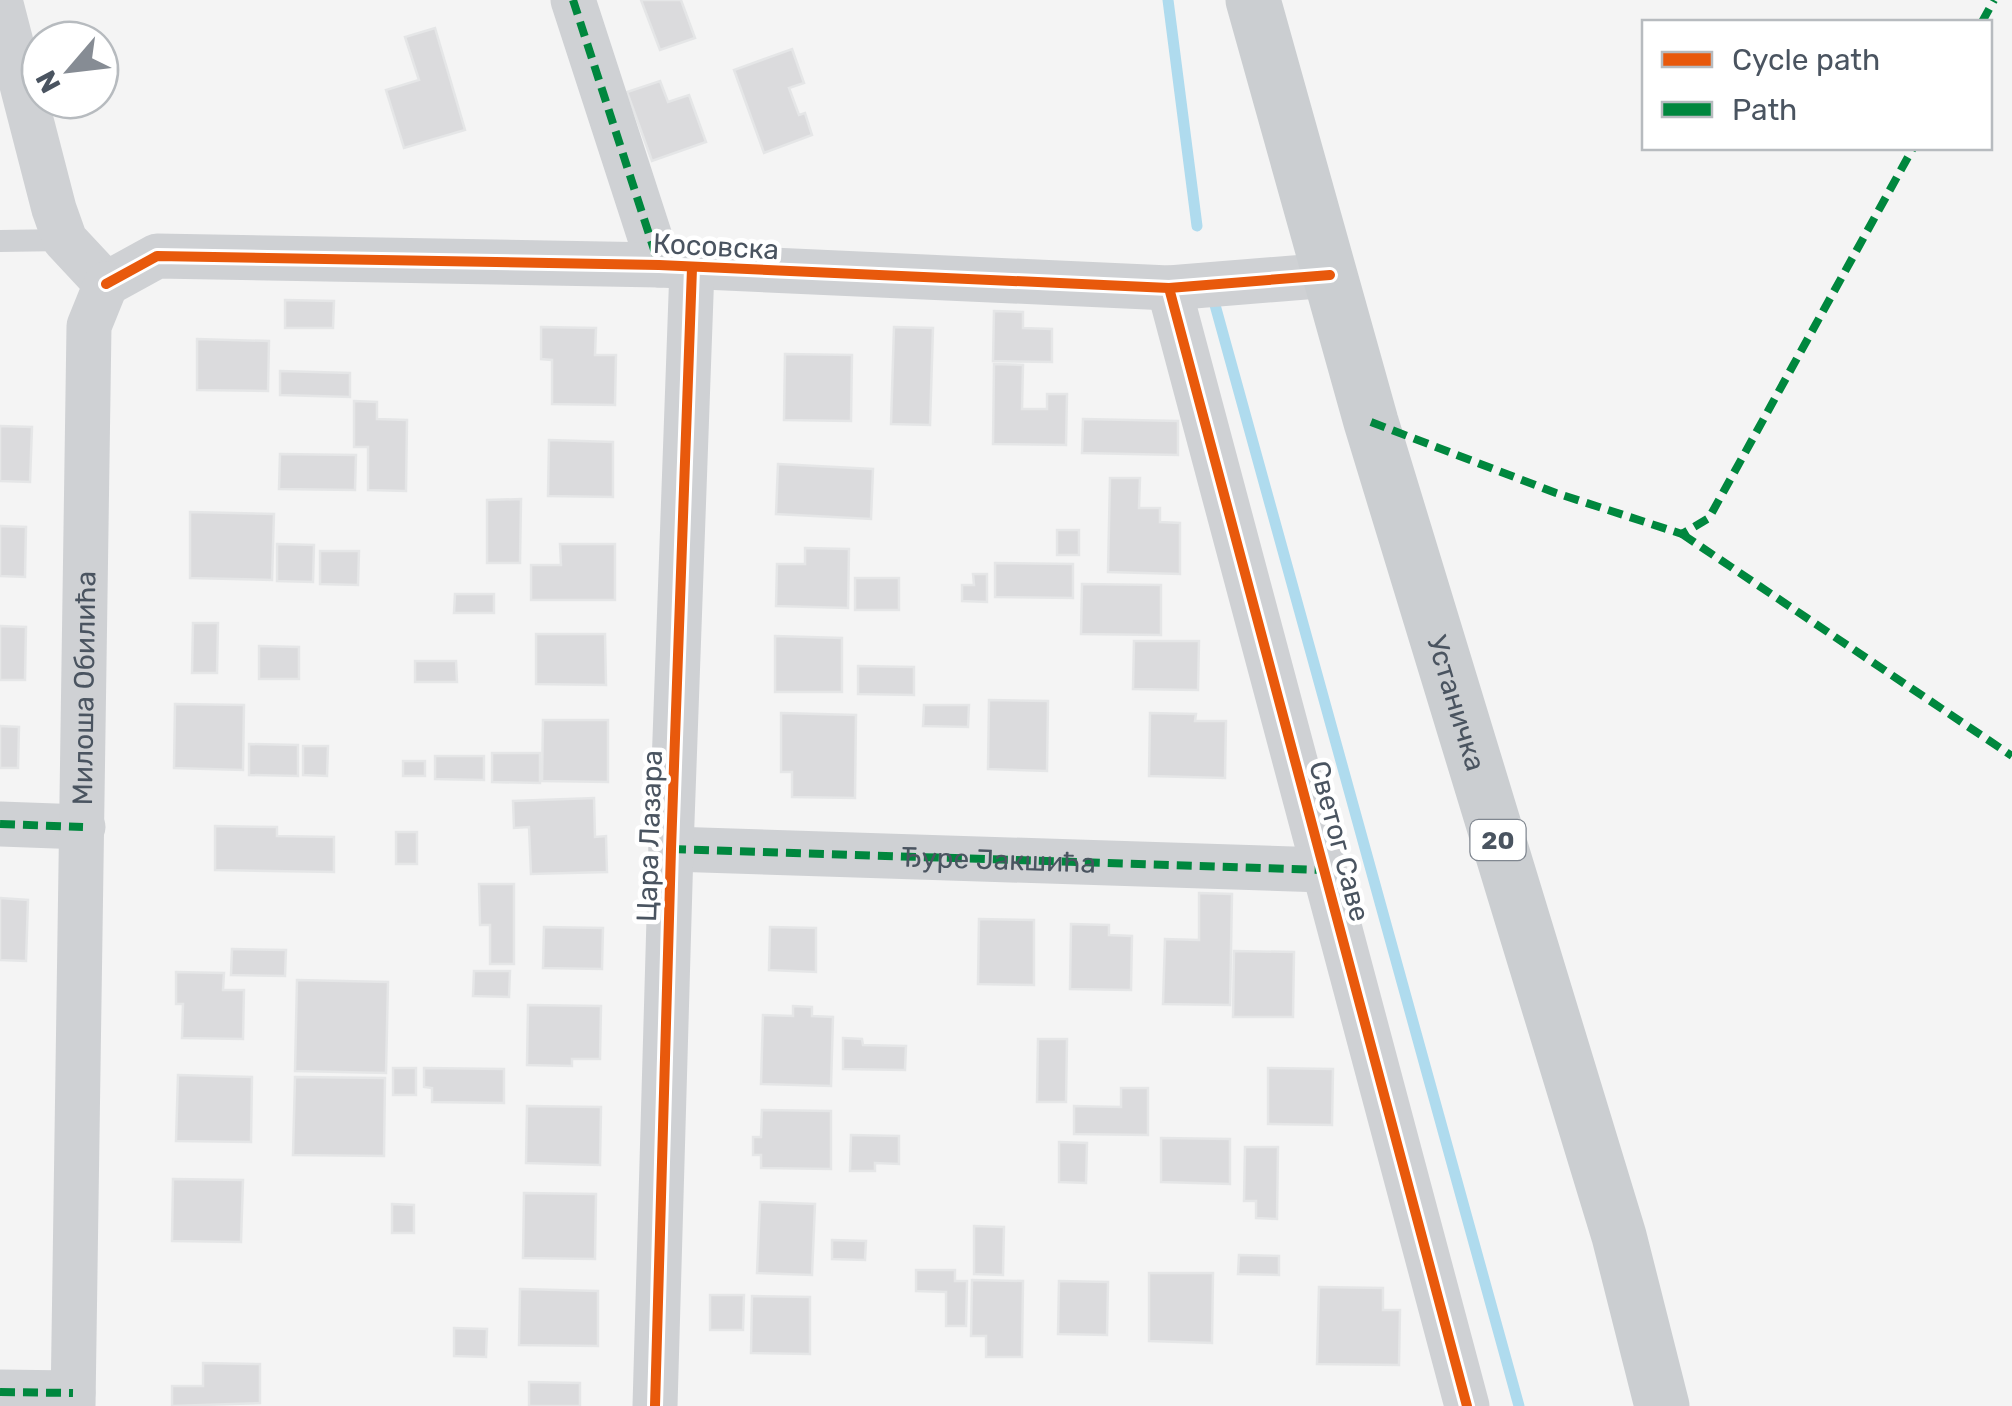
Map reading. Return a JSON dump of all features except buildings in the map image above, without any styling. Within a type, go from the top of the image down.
[{"type":"main road","name":"Устаничка","points":[[1253,0],[1371,422],[1619,1236],[1662,1406]]},
{"type":"street","points":[[0,0],[65,240],[106,284]]},
{"type":"street","points":[[572,0],[676,266]]},
{"type":"street","name":"Косовска","points":[[106,284],[157,256],[676,266],[1169,288],[1330,276]]},
{"type":"street","name":"Цара Лазара","points":[[655,1406],[671,849],[676,266]]},
{"type":"street","name":"Милоша Обилића","points":[[73,1400],[89,326],[106,284]]},
{"type":"street","name":"Светог Саве","points":[[1169,288],[1467,1406]]},
{"type":"street","points":[[0,824],[83,827]]},
{"type":"street","name":"Ђуре Јакшића","points":[[671,849],[1324,870]]},
{"type":"street","points":[[0,1392],[73,1400]]},
{"type":"lane","points":[[0,241],[65,240]]},
{"type":"waterway","points":[[1168,0],[1197,226]]},
{"type":"waterway","points":[[1212,294],[1519,1406]]},
{"type":"marked path","points":[[573,0],[659,265]]},
{"type":"marked path","points":[[1983,20],[1994,0]]},
{"type":"marked path","points":[[1371,422],[1556,493],[1682,534],[1709,518],[1912,150]]},
{"type":"marked path","points":[[1682,534],[2012,756]]},
{"type":"marked path","points":[[0,824],[83,827]]},
{"type":"marked path","points":[[671,849],[1324,870]]},
{"type":"marked path","points":[[0,1392],[73,1393]]},
{"type":"cycle path","points":[[106,284],[157,256],[659,265],[1169,288],[1330,275]]},
{"type":"cycle path","points":[[655,1406],[692,268]]},
{"type":"cycle path","points":[[1169,288],[1467,1406]]}]
